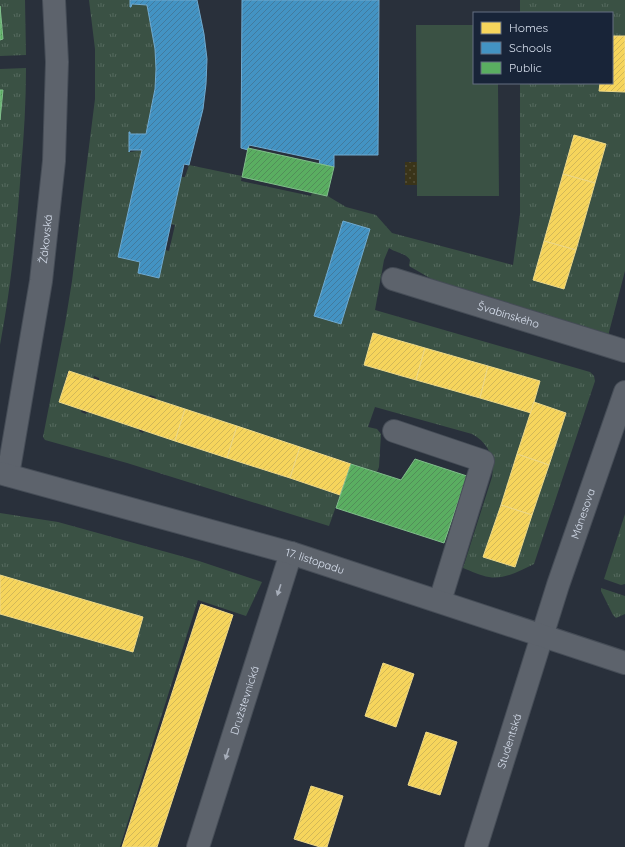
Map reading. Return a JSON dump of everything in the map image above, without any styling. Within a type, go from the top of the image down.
[{"type":"street","name":"Žákovská","points":[[4,474],[41,282],[54,161],[57,62],[54,0]]},
{"type":"street","name":"Švabinského","points":[[393,279],[625,351]]},
{"type":"street","name":"Mánesova","points":[[542,636],[558,584],[625,392]]},
{"type":"street","points":[[394,431],[483,461],[440,601]]},
{"type":"street","name":"17. listopadu","points":[[4,474],[291,553],[625,663]]},
{"type":"street","name":"Družstevnická","points":[[198,847],[291,553]]},
{"type":"street","name":"Studentská","points":[[476,847],[542,636]]},
{"type":"green space","points":[[0,0],[25,0],[26,55],[0,56]]},
{"type":"green space","points":[[89,0],[130,0],[130,7],[132,4],[147,5],[156,54],[155,86],[146,134],[130,134],[129,132],[130,152],[142,150],[118,257],[140,262],[138,273],[158,278],[165,250],[169,251],[175,225],[171,224],[181,177],[185,177],[189,165],[242,176],[241,181],[311,196],[312,192],[326,195],[346,207],[376,215],[392,233],[513,265],[520,214],[520,84],[613,84],[613,12],[520,12],[520,0],[625,0],[625,271],[608,336],[454,292],[409,266],[410,260],[408,258],[403,254],[389,248],[384,260],[375,310],[590,372],[594,376],[595,381],[534,564],[513,574],[495,578],[483,576],[463,568],[492,477],[493,464],[490,452],[483,442],[472,434],[375,407],[368,427],[377,429],[381,434],[379,467],[377,472],[155,399],[156,397],[150,395],[149,397],[99,381],[99,378],[94,376],[93,379],[68,371],[59,402],[82,410],[81,412],[86,414],[87,412],[139,428],[139,431],[143,433],[144,430],[340,495],[329,526],[127,463],[45,440],[43,437],[72,281],[95,99],[95,49]]},
{"type":"green space","points":[[416,25],[473,25],[473,84],[498,84],[499,196],[417,196]]},
{"type":"green space","points":[[26,68],[24,131],[18,213],[0,345],[0,69]]},
{"type":"green space","points":[[0,513],[58,522],[199,561],[262,582],[246,616],[198,600],[120,847],[0,847]]},
{"type":"green space","points":[[625,514],[625,584],[621,585],[604,579]]},
{"type":"green space","points":[[601,588],[625,596],[625,614],[616,618],[613,615],[601,591]]},
{"type":"sand","points":[[405,162],[417,162],[417,185],[405,185]]},
{"type":"building: Homes","points":[[613,36],[625,36],[625,92],[599,91],[600,84],[613,84]]},
{"type":"building: Homes","points":[[574,135],[606,144],[595,183],[563,174]]},
{"type":"building: Homes","points":[[563,174],[595,183],[576,250],[544,241]]},
{"type":"building: Homes","points":[[544,241],[576,250],[564,289],[533,280]]},
{"type":"building: Homes","points":[[373,333],[425,348],[416,380],[364,365]]},
{"type":"building: Homes","points":[[425,348],[488,366],[480,398],[416,380]]},
{"type":"building: Homes","points":[[488,366],[540,381],[531,413],[480,398]]},
{"type":"building: Homes","points":[[69,371],[185,409],[175,441],[59,402]]},
{"type":"building: Homes","points":[[534,402],[566,413],[549,465],[517,454]]},
{"type":"building: Homes","points":[[185,409],[237,426],[227,458],[175,441]]},
{"type":"building: Homes","points":[[237,426],[300,447],[290,478],[227,458]]},
{"type":"building: Homes","points":[[300,447],[351,464],[340,495],[290,478]]},
{"type":"building: Homes","points":[[517,454],[549,465],[532,515],[501,505]]},
{"type":"building: Homes","points":[[501,505],[532,515],[515,567],[483,557]]},
{"type":"building: Homes","points":[[0,575],[143,617],[133,652],[0,614]]},
{"type":"building: Homes","points":[[201,604],[233,615],[157,847],[122,847]]},
{"type":"building: Homes","points":[[383,663],[414,674],[396,727],[365,716]]},
{"type":"building: Homes","points":[[426,732],[457,742],[440,795],[408,785]]},
{"type":"building: Homes","points":[[311,786],[343,796],[327,847],[320,847],[294,839]]},
{"type":"building: Schools","points":[[130,0],[197,0],[204,34],[207,59],[203,109],[189,165],[184,164],[159,278],[138,273],[140,262],[118,257],[142,150],[130,150],[129,152],[129,132],[130,134],[146,134],[155,89],[156,69],[155,49],[147,5],[132,4],[130,7]]},
{"type":"building: Schools","points":[[242,0],[379,0],[378,155],[334,155],[334,167],[319,164],[320,160],[249,145],[248,150],[241,148]]},
{"type":"building: Schools","points":[[343,221],[370,229],[341,324],[314,316]]},
{"type":"building: Public","points":[[0,6],[3,39],[0,40]]},
{"type":"building: Public","points":[[0,90],[3,90],[0,120]]},
{"type":"building: Public","points":[[248,148],[334,167],[327,196],[242,177]]},
{"type":"building: Public","points":[[415,459],[467,476],[444,543],[336,508],[351,464],[401,480]]}]
